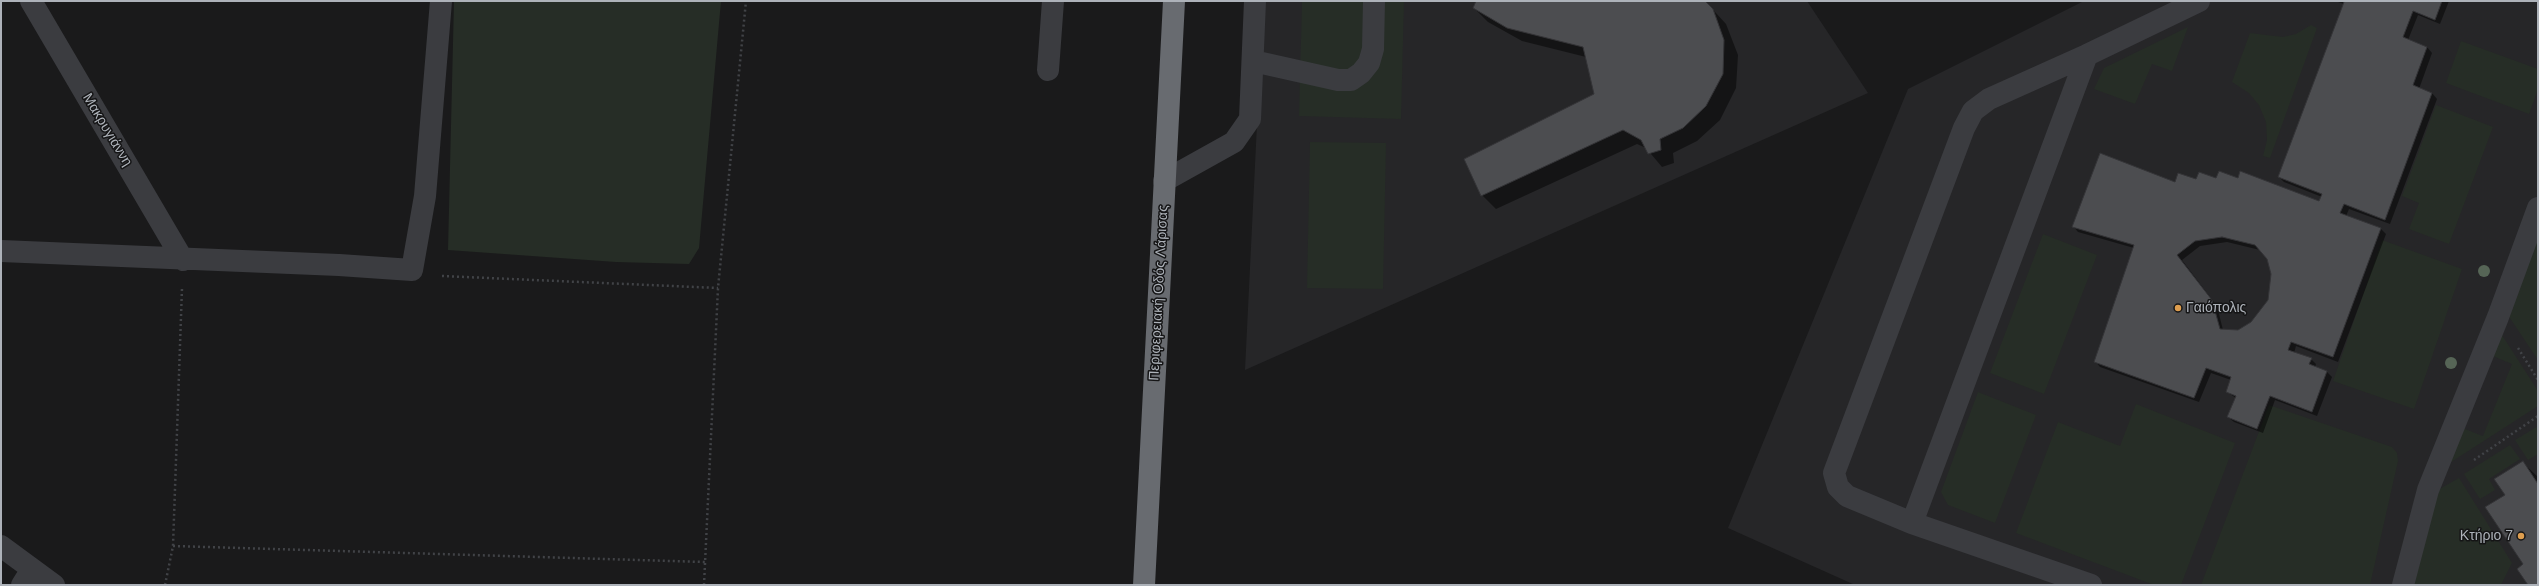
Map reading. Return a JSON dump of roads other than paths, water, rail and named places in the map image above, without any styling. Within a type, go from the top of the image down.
[{"type":"highway","name":"Περιφερειακή Οδός Λάρισας","points":[[1144,585],[1174,1]]},
{"type":"street","name":"Μακρυγιάννη","points":[[31,1],[183,260]]},
{"type":"street","points":[[1,251],[183,260],[339,265],[412,270],[425,196],[441,1]]},
{"type":"street","points":[[1048,70],[1053,1]]},
{"type":"street","points":[[1164,181],[1234,142],[1250,119],[1255,1]]},
{"type":"street","points":[[1252,62],[1338,80],[1351,80],[1361,73],[1369,63],[1373,49],[1374,1]]},
{"type":"street","points":[[2091,585],[1912,523],[1847,496],[1838,487],[1834,473],[1964,128],[1973,111],[1989,99],[2087,55],[2199,1]]},
{"type":"street","points":[[1912,523],[2087,55]]},
{"type":"street","points":[[2403,585],[2428,490],[2495,324],[2538,208]]},
{"type":"street","points":[[1,546],[27,577],[54,585]]},
{"type":"place","name":"Γαιόπολις","points":[[2178,308]]},
{"type":"place","name":"Κτήριο 7","points":[[2521,536]]}]
